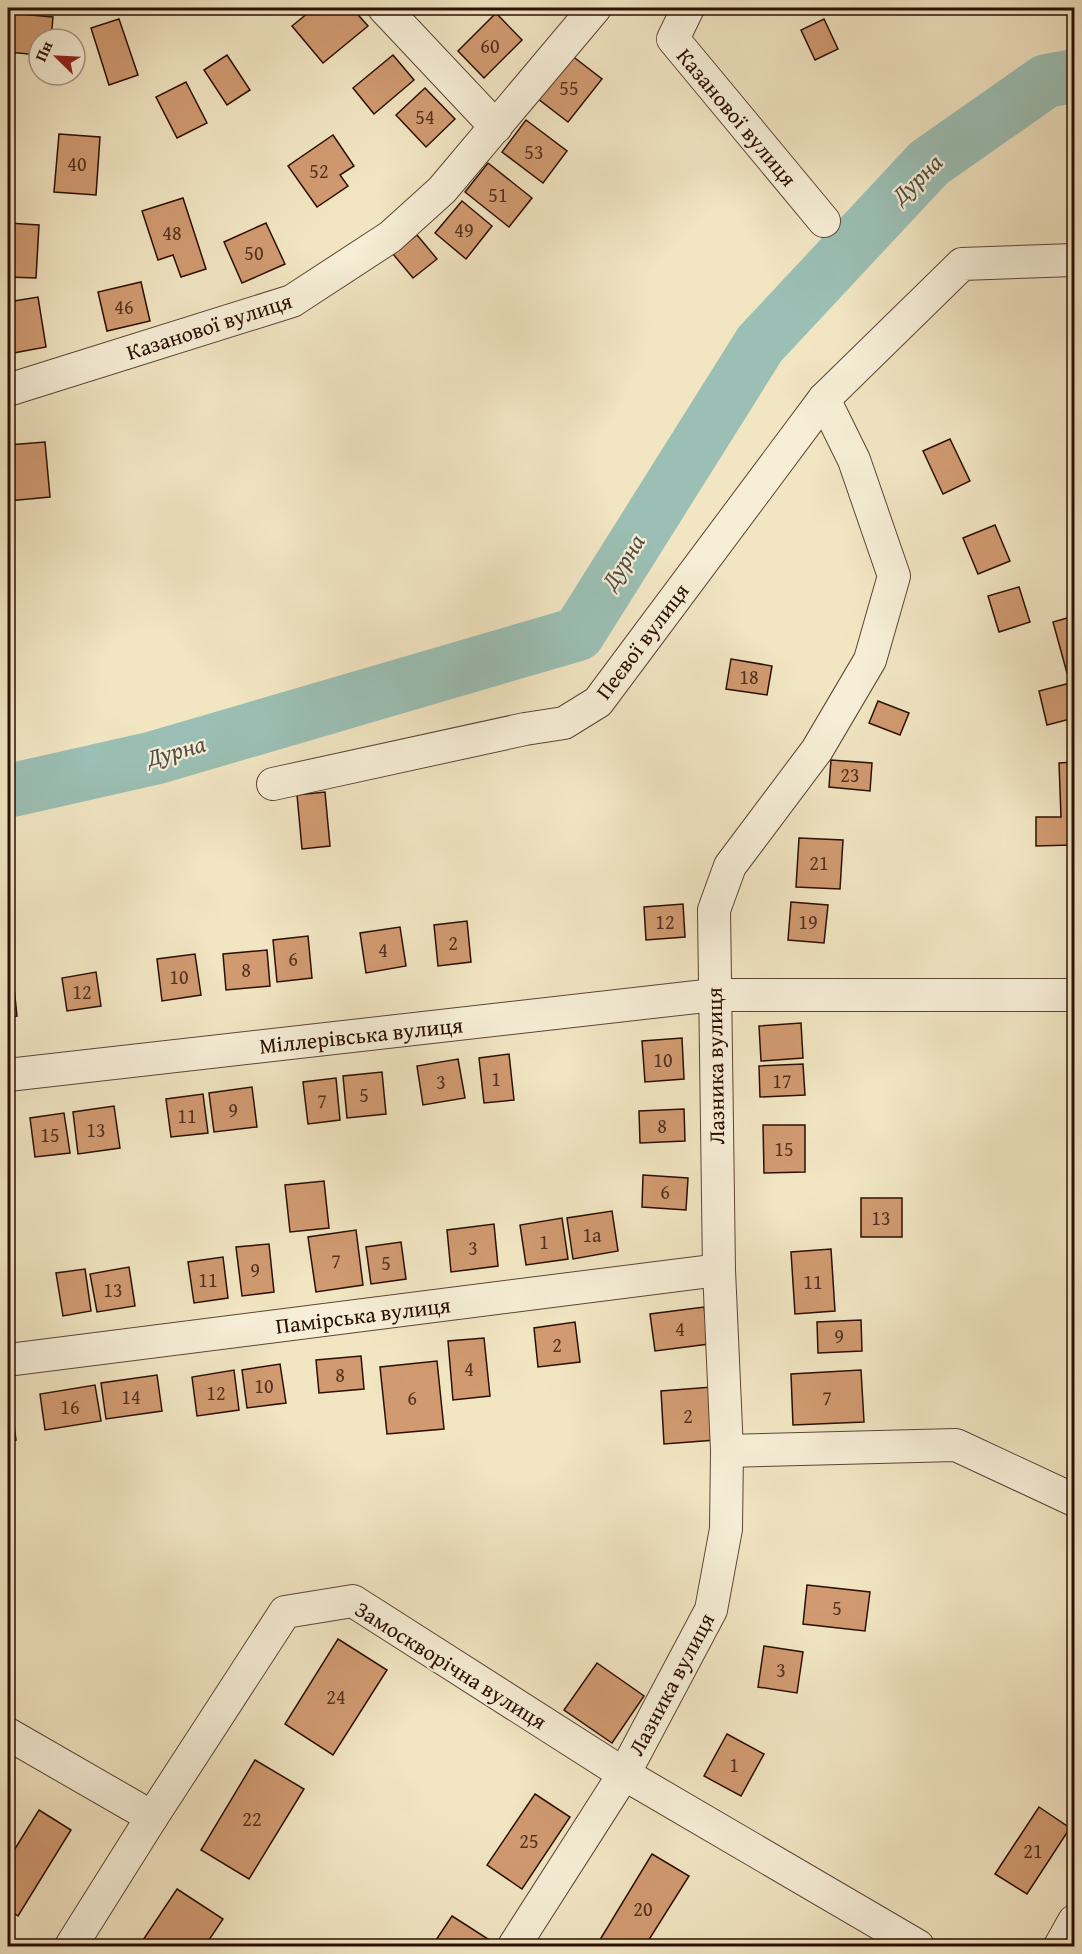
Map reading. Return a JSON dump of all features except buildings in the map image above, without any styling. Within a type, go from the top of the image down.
[{"type":"street","points":[[384,8],[496,127]]},
{"type":"street","name":"Казанової вулиця","points":[[8,390],[292,301],[390,237],[442,190],[595,8]]},
{"type":"street","name":"Казанової вулиця","points":[[688,8],[673,39],[824,221]]},
{"type":"street","name":"Пеєвої вулиця","points":[[273,784],[525,729],[564,723],[598,702],[824,399],[962,264],[1074,260]]},
{"type":"street","name":"Лазника вулиця","points":[[514,1947],[624,1774],[711,1610],[726,1529],[727,1451],[719,1270],[714,910],[730,866],[817,750],[870,660],[894,576],[854,460],[824,399]]},
{"type":"street","name":"Міллерівська вулиця","points":[[8,1075],[714,995],[1074,995]]},
{"type":"street","name":"Памірська вулиця","points":[[8,1360],[719,1270]]},
{"type":"street","points":[[727,1451],[956,1445],[1074,1500]]},
{"type":"street","name":"Замоскворічна вулиця","points":[[70,1947],[285,1612],[353,1600],[624,1774],[918,1947]]},
{"type":"street","points":[[8,1734],[152,1817]]},
{"type":"street","points":[[1060,1947],[1074,1921]]},
{"type":"waterway","name":"Дурна","points":[[8,791],[154,758],[578,634],[760,344],[929,163],[1046,81],[1074,76]]}]
